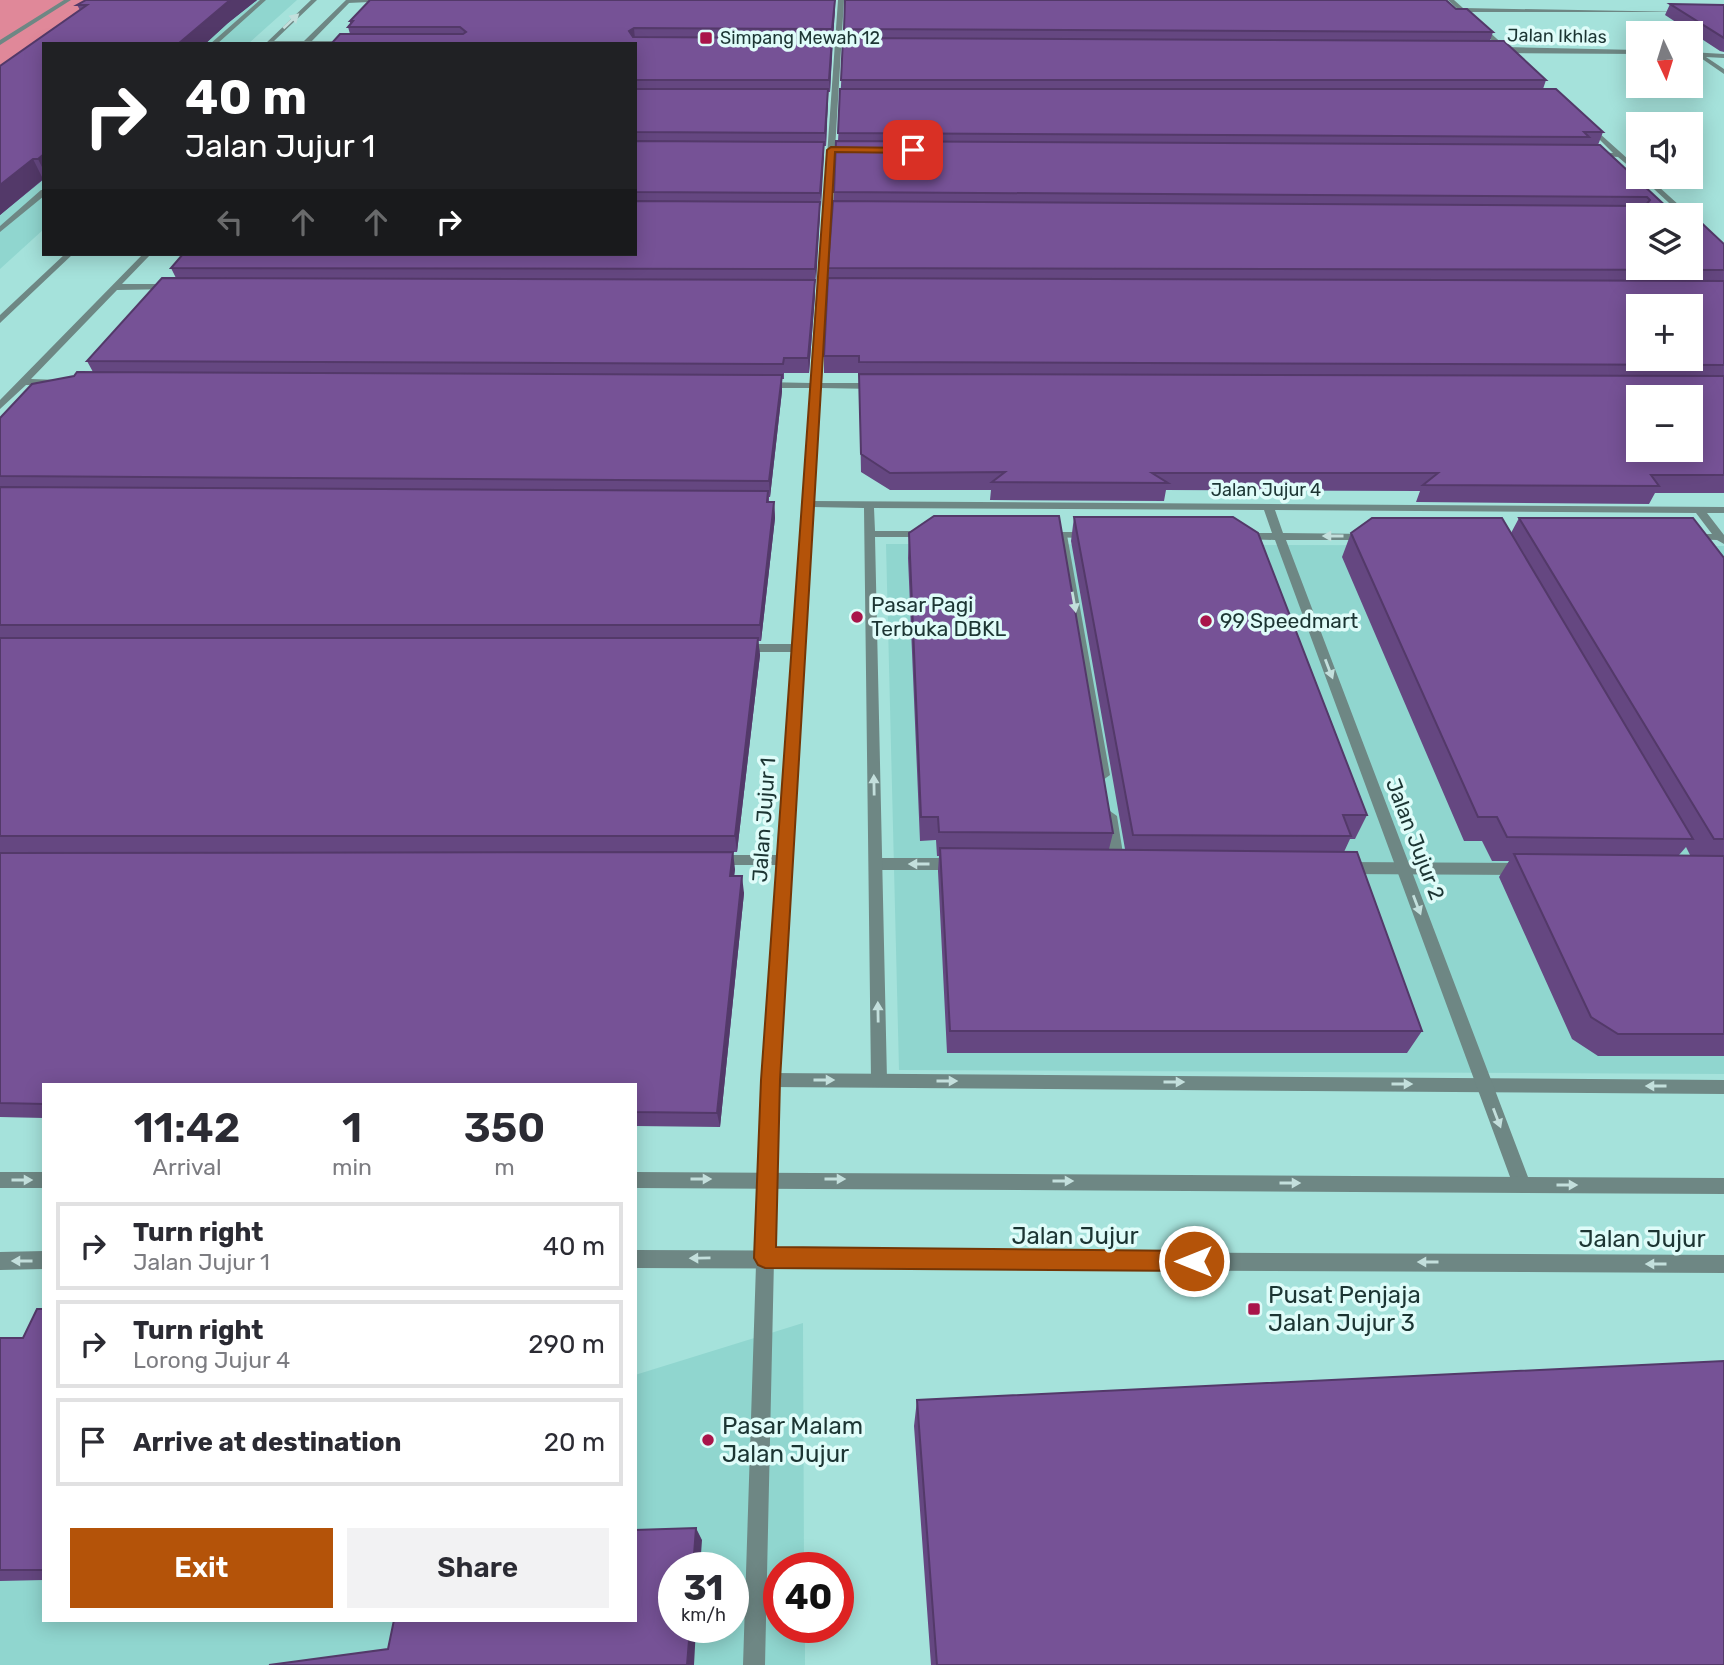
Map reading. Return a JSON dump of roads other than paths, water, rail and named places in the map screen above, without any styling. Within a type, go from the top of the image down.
[{"type":"street","points":[[0,43],[68,0]]},
{"type":"street","points":[[215,42],[263,0]]},
{"type":"street","points":[[269,42],[314,0]]},
{"type":"street","points":[[306,42],[348,0],[397,1]]},
{"type":"street","name":"Jalan Jujur 1","points":[[754,1665],[770,1080],[822,288],[822,213],[831,150],[841,1]]},
{"type":"street","points":[[1441,3],[1452,1],[1513,57]]},
{"type":"street","points":[[827,2],[853,2]]},
{"type":"street","points":[[1461,10],[1697,12]]},
{"type":"street","points":[[824,46],[852,46]]},
{"type":"street","name":"Jalan Ikhlas","points":[[1490,49],[1626,52]]},
{"type":"street","points":[[1703,55],[1724,56]]},
{"type":"street","points":[[1703,57],[1724,72]]},
{"type":"street","points":[[821,97],[849,97]]},
{"type":"street","points":[[1584,122],[1626,161]]},
{"type":"street","points":[[817,150],[845,150]]},
{"type":"street","points":[[1578,154],[1619,155]]},
{"type":"street","points":[[1657,189],[1672,203]]},
{"type":"street","points":[[0,230],[42,194]]},
{"type":"street","points":[[822,213],[841,213]]},
{"type":"street","points":[[0,320],[67,256]]},
{"type":"street","points":[[0,406],[145,256]]},
{"type":"street","points":[[115,287],[184,287]]},
{"type":"street","points":[[808,288],[836,288]]},
{"type":"street","points":[[23,383],[65,383]]},
{"type":"street","points":[[746,385],[886,386]]},
{"type":"street","name":"Jalan Jujur 4","points":[[808,504],[1724,510]]},
{"type":"street","points":[[869,505],[879,1080]]},
{"type":"street","name":"Jalan Jujur 2","points":[[1268,507],[1522,1185]]},
{"type":"street","points":[[1699,510],[1722,540]]},
{"type":"street","points":[[870,534],[938,534]]},
{"type":"street","points":[[1035,535],[1103,535]]},
{"type":"street","points":[[1062,535],[1104,783]]},
{"type":"street","points":[[1225,536],[1388,537]]},
{"type":"street","points":[[1678,537],[1722,540]]},
{"type":"street","points":[[729,648],[798,648]]},
{"type":"street","points":[[1107,797],[1118,866]]},
{"type":"street","points":[[702,860],[784,860]]},
{"type":"street","points":[[876,864],[970,865]]},
{"type":"street","points":[[1336,868],[1540,870]]},
{"type":"street","points":[[770,1080],[1724,1087]]},
{"type":"street","points":[[0,1180],[42,1180]]},
{"type":"street","points":[[637,1180],[1724,1186]]},
{"type":"street","name":"Jalan Jujur","points":[[637,1259],[1724,1264]]},
{"type":"street","points":[[0,1261],[42,1261]]},
{"type":"place","name":"Simpang Mewah 12","points":[[706,38]]},
{"type":"place","name":"Pasar Pagi Terbuka DBKL","points":[[857,617]]},
{"type":"place","name":"99 Speedmart","points":[[1206,621]]},
{"type":"place","name":"Pusat Penjaja Jalan Jujur 3","points":[[1254,1309]]},
{"type":"place","name":"Pasar Malam Jalan Jujur","points":[[708,1440]]}]
